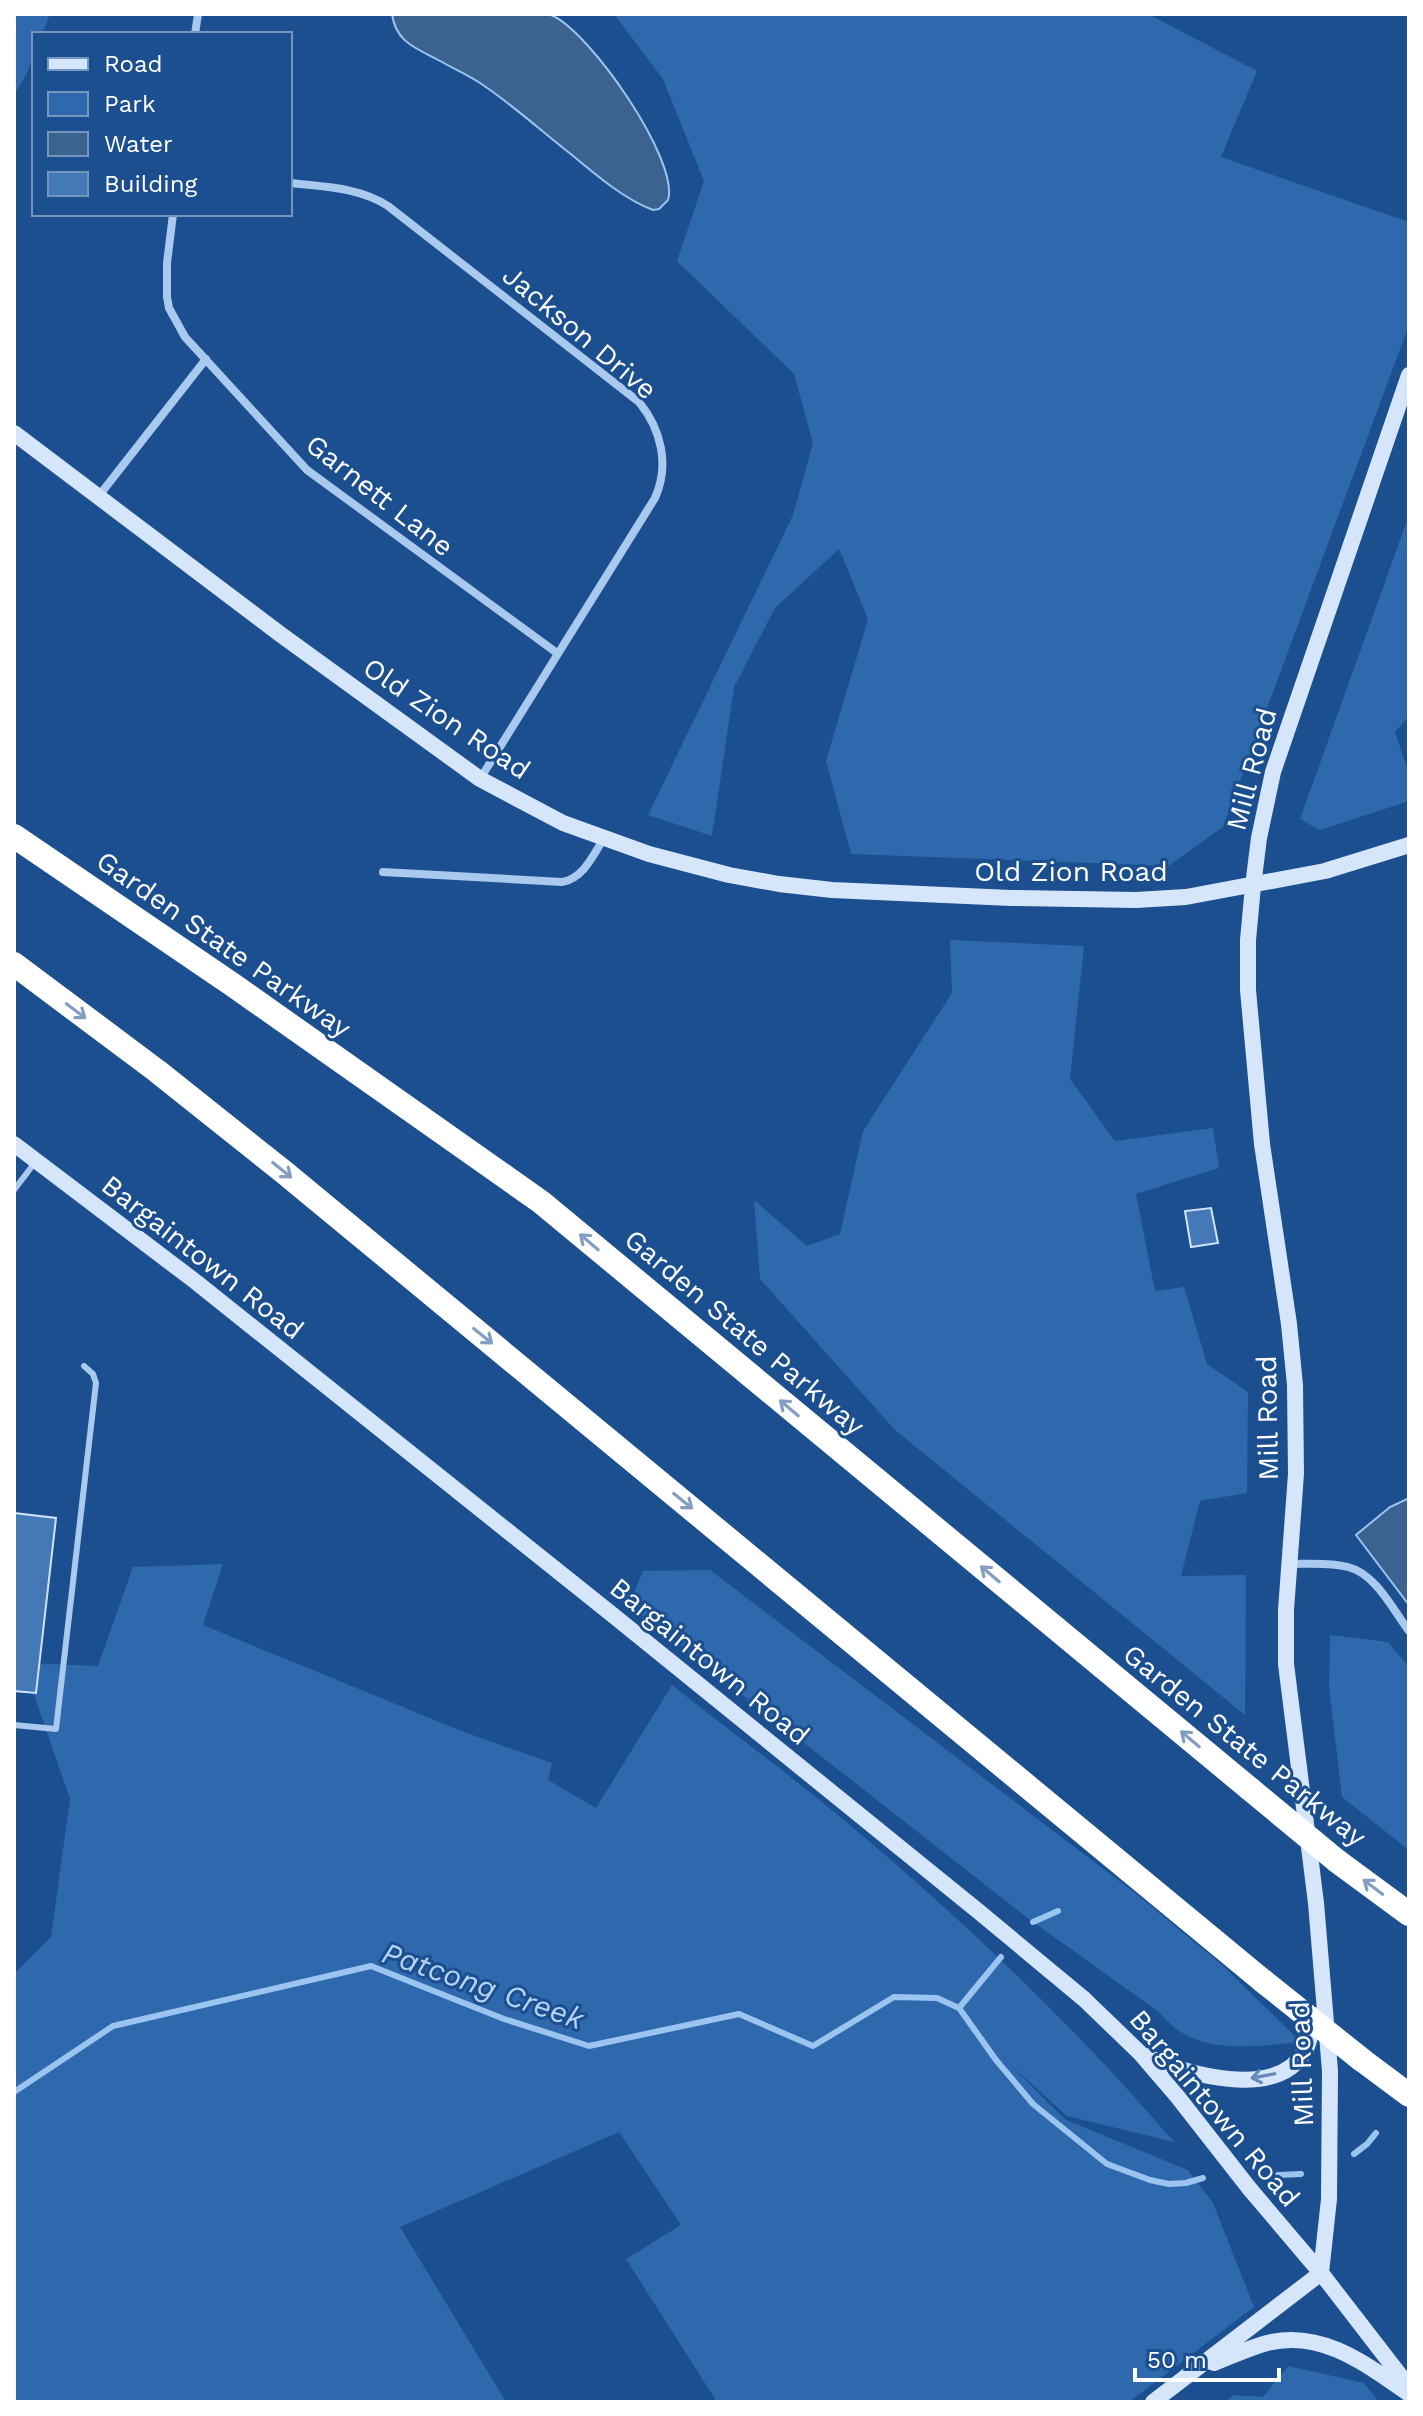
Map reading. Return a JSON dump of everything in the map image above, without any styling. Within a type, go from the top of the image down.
[{"type":"highway","name":"Garden State Parkway","points":[[14,836],[233,985],[541,1202],[1337,1861],[1409,1914]]},
{"type":"highway","points":[[14,964],[157,1071],[285,1173],[1263,1981],[1409,2095]]},
{"type":"street","name":"Jackson Drive","points":[[292,183],[356,191],[388,206],[632,396],[654,424],[662,452],[658,490],[480,779]]},
{"type":"street","name":"Garnett Lane","points":[[173,216],[167,271],[169,308],[185,337],[307,470],[557,653]]},
{"type":"street","points":[[98,497],[206,359]]},
{"type":"street","name":"Mill Road","points":[[1321,2273],[1329,2199],[1330,2085],[1323,1970],[1286,1664],[1296,1474],[1296,1403],[1289,1324],[1262,1144],[1248,990],[1248,940],[1259,838],[1273,772],[1409,375]]},
{"type":"street","name":"Old Zion Road","points":[[14,433],[280,634],[480,779],[563,823],[649,854],[729,875],[832,890],[1116,900],[1186,897],[1253,886],[1325,871],[1409,845]]},
{"type":"street","points":[[383,872],[570,881],[604,838]]},
{"type":"street","name":"Bargaintown Road","points":[[14,1144],[196,1282],[1051,1970],[1140,2053],[1177,2096],[1409,2387]]},
{"type":"street","points":[[1289,1564],[1336,1565],[1358,1571],[1377,1588],[1409,1631]]},
{"type":"street","points":[[1140,2053],[1178,2068],[1230,2079],[1266,2077],[1282,2071],[1297,2061],[1306,2049],[1323,1970]]},
{"type":"street","points":[[1153,2402],[1321,2273]]},
{"type":"street","points":[[1194,2371],[1265,2344],[1302,2341],[1328,2346],[1357,2358],[1409,2394]]},
{"type":"lane","points":[[14,1190],[36,1161]]},
{"type":"lane","points":[[14,1725],[56,1729],[96,1383],[93,1374],[84,1366]]},
{"type":"green space","points":[[14,14],[50,14],[43,32],[32,32],[30,66],[14,94]]},
{"type":"green space","points":[[614,14],[1152,14],[1257,71],[1221,157],[1409,222],[1409,325],[1223,827],[1168,866],[851,854],[826,761],[868,619],[839,549],[775,608],[734,687],[712,836],[648,815],[793,515],[813,443],[794,374],[677,261],[704,181],[663,79]]},
{"type":"green space","points":[[1409,515],[1409,716],[1395,732],[1409,774],[1409,801],[1320,830],[1300,819]]},
{"type":"green space","points":[[950,940],[1084,946],[1070,1079],[1115,1141],[1213,1128],[1219,1168],[1136,1194],[1155,1291],[1184,1287],[1207,1364],[1248,1392],[1247,1493],[1200,1501],[1181,1576],[1246,1575],[1245,1715],[895,1430],[760,1279],[754,1200],[807,1246],[840,1234],[863,1131],[952,993]]},
{"type":"green space","points":[[223,1564],[203,1625],[464,1732],[552,1763],[548,1780],[596,1808],[672,1685],[819,1799],[884,1854],[1014,1972],[1096,2055],[1174,2142],[1067,2116],[1006,2061],[1066,2120],[1188,2170],[1213,2203],[1254,2307],[1129,2402],[717,2402],[626,2259],[681,2225],[619,2132],[400,2227],[506,2402],[14,2402],[14,1974],[51,1937],[70,1799],[23,1663],[98,1666],[133,1567]]},
{"type":"green space","points":[[710,1570],[1135,1893],[1222,1965],[1301,2042],[1228,2046],[1199,2041],[1182,2033],[1156,2010],[1029,1919],[629,1606],[643,1571]]},
{"type":"green space","points":[[1330,1635],[1388,1642],[1409,1667],[1409,1850],[1342,1797],[1329,1687]]},
{"type":"green space","points":[[1288,2366],[1364,2383],[1379,2402],[1224,2402],[1234,2395],[1263,2397]]},
{"type":"water","points":[[392,14],[551,15],[587,45],[628,98],[660,157],[668,181],[668,200],[659,209],[653,210],[621,193],[492,91],[410,44],[398,32]]},
{"type":"water","points":[[1409,1498],[1409,1605],[1356,1535],[1390,1507]]},
{"type":"building","points":[[1211,1208],[1218,1243],[1191,1247],[1185,1211]]},
{"type":"building","points":[[14,1513],[56,1518],[36,1693],[14,1691]]},
{"type":"waterway","points":[[1033,1922],[1058,1911]]},
{"type":"waterway","points":[[959,2008],[1001,1957]]},
{"type":"waterway","name":"Patcong Creek","points":[[14,2092],[113,2026],[371,1966],[504,2019],[589,2046],[739,2014],[813,2046],[894,1997],[937,1998],[959,2008],[996,2060],[1033,2104],[1107,2164],[1169,2184],[1203,2178]]},
{"type":"waterway","name":"Patcong Creek","points":[[1354,2154],[1376,2133]]},
{"type":"waterway","name":"Patcong Creek","points":[[1278,2175],[1301,2174]]}]
